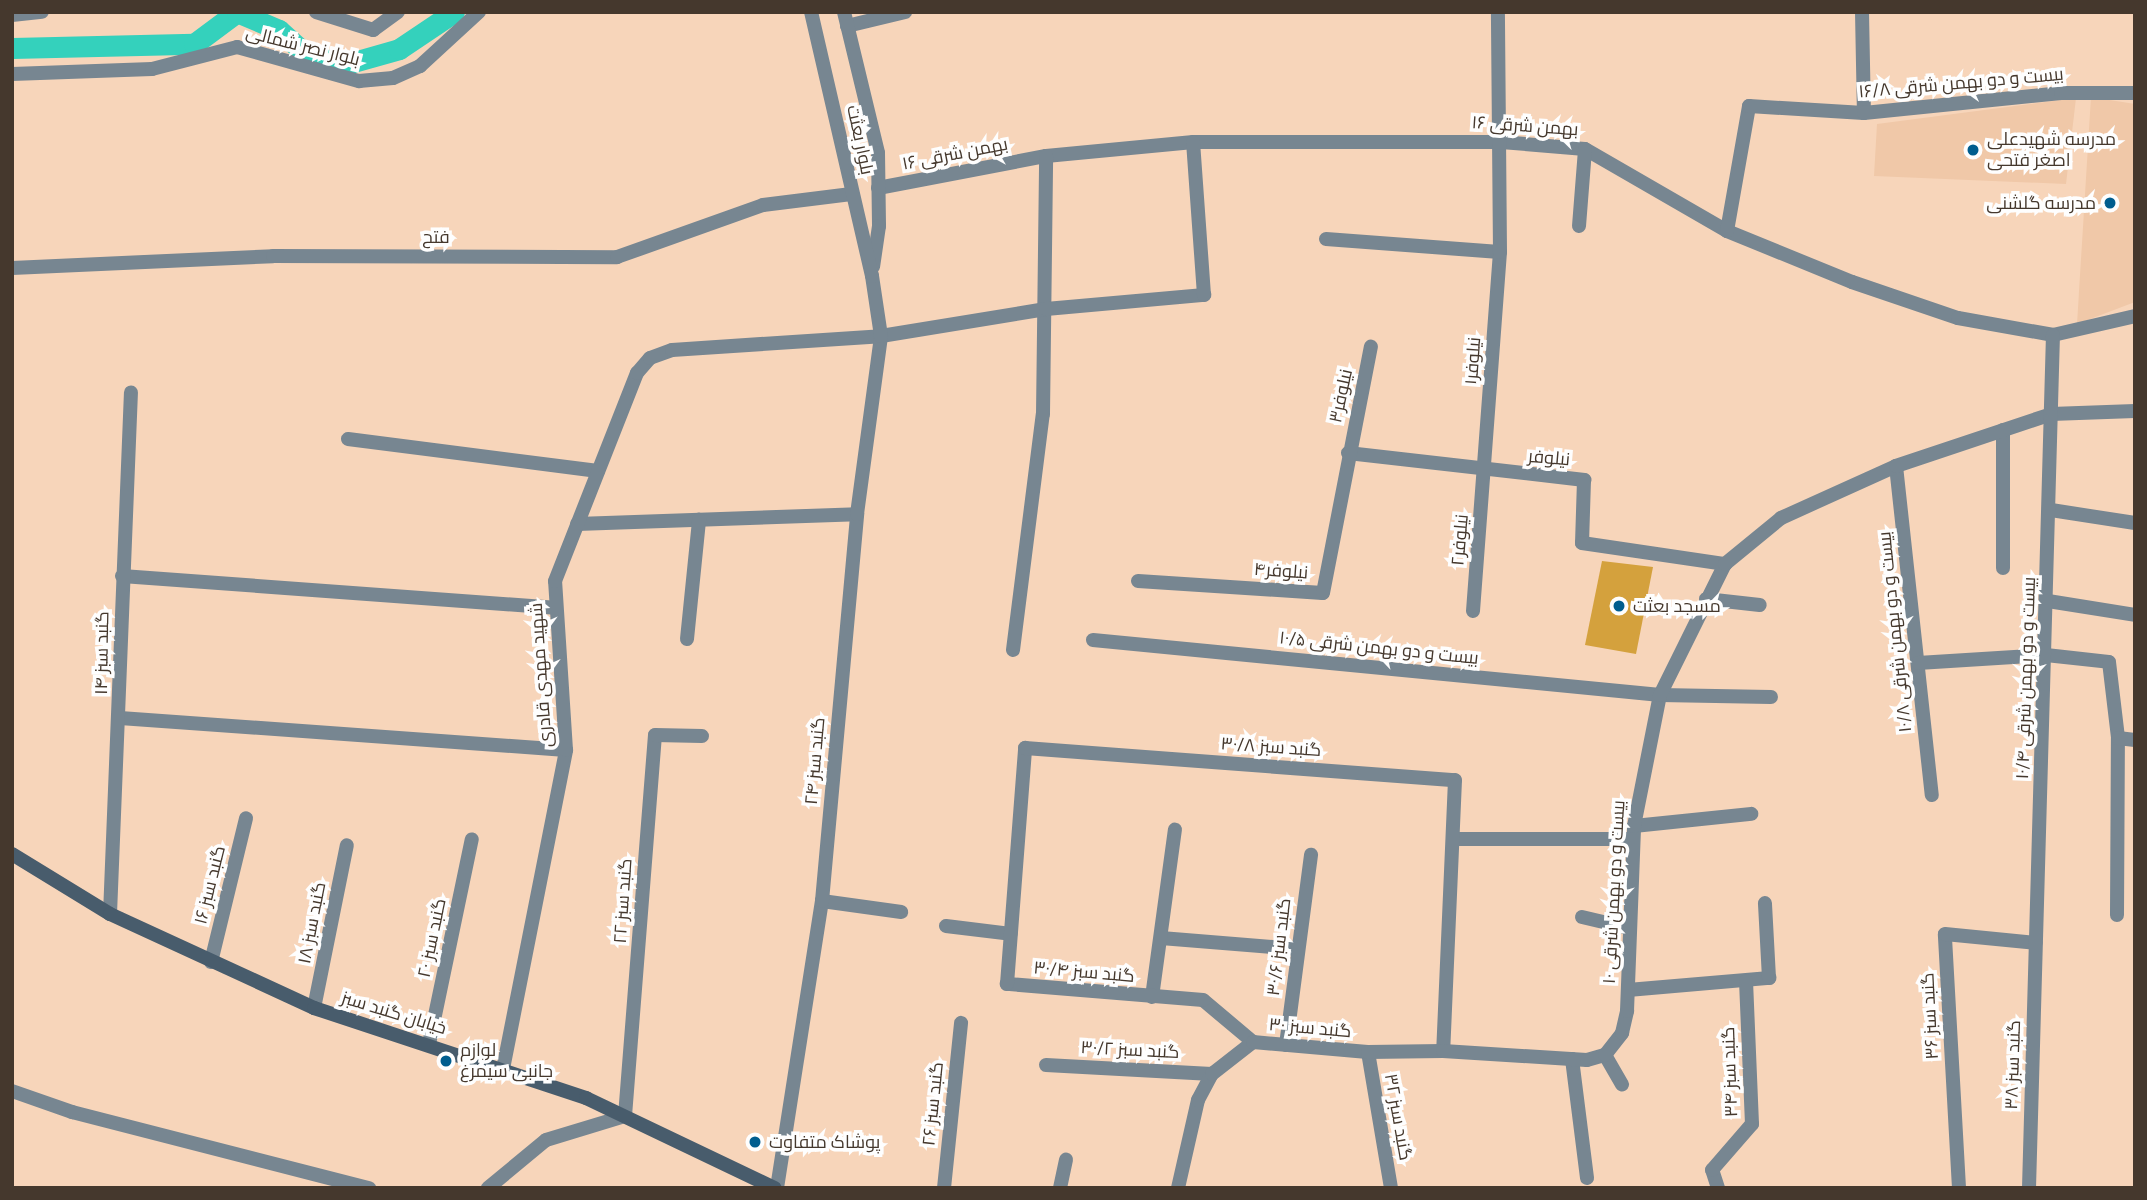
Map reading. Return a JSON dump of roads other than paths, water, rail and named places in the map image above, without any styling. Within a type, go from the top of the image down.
[{"type":"main road","name":"خیابان گنبد سبز","points":[[12,854],[110,914],[314,1008],[503,1069],[625,1116],[776,1188]]},
{"type":"street","points":[[12,15],[43,12]]},
{"type":"street","name":"بلوار نصر شمالی","points":[[316,12],[373,30],[398,12]]},
{"type":"street","name":"بلوار نصر شمالی","points":[[12,74],[152,69],[237,47],[359,81],[393,78],[420,66],[479,12]]},
{"type":"street","name":"بلوار بعثت","points":[[811,12],[872,276],[881,336]]},
{"type":"street","points":[[845,19],[905,12]]},
{"type":"street","name":"نیلوفر۱","points":[[1485,472],[1500,252],[1498,12]]},
{"type":"street","points":[[1862,12],[1864,113]]},
{"type":"street","name":"بلوار بعثت","points":[[845,19],[878,153],[872,276]]},
{"type":"street","name":"بیست و دو بهمن شرقی ۱۶/۸","points":[[1727,231],[1749,106],[1864,113],[2061,93],[2135,93]]},
{"type":"street","name":"بهمن شرقی ۱۶","points":[[878,188],[1046,156],[1193,142],[1501,142],[1585,149],[1727,231],[1852,282],[1958,318],[2053,335]]},
{"type":"street","name":"شهید مهدی قادری","points":[[503,1069],[566,750],[555,581],[637,373],[650,358],[672,350],[881,336],[1046,309],[1204,295],[1193,142]]},
{"type":"street","points":[[1578,226],[1585,149]]},
{"type":"street","points":[[1013,650],[1043,414],[1046,156]]},
{"type":"street","name":"فتح","points":[[12,268],[273,256],[617,257],[763,205],[851,194]]},
{"type":"street","points":[[1326,239],[1500,252]]},
{"type":"street","points":[[2051,414],[2053,335],[2135,316]]},
{"type":"street","name":"گنبد سبز ۲۴","points":[[776,1188],[822,901],[857,514],[881,336]]},
{"type":"street","name":"نیلوفر۳","points":[[1348,453],[1371,347]]},
{"type":"street","name":"گنبد سبز ۱۴","points":[[110,914],[120,718],[122,576],[131,392]]},
{"type":"street","name":"بیست و دو بهمن شرقی ۱۰","points":[[1605,1055],[1622,1033],[1628,990],[1633,832],[1661,695],[1724,564],[1781,518],[1896,466],[2051,414],[2135,411]]},
{"type":"street","name":"بیست و دو بهمن شرقی ۱۰/۴","points":[[2036,943],[2051,510],[2051,414]]},
{"type":"street","points":[[2003,430],[2003,568]]},
{"type":"street","points":[[348,439],[598,471]]},
{"type":"street","name":"نیلوفر","points":[[1348,453],[1485,472],[1584,480],[1582,543],[1724,564]]},
{"type":"street","name":"نیلوفر۴","points":[[1138,581],[1323,593],[1348,453]]},
{"type":"street","name":"بیست و دو بهمن شرقی ۱۰/۸","points":[[1896,466],[1932,794]]},
{"type":"street","name":"نیلوفر۲","points":[[1473,611],[1485,472]]},
{"type":"street","points":[[2051,510],[2135,523]]},
{"type":"street","points":[[577,524],[857,514]]},
{"type":"street","points":[[687,639],[699,520]]},
{"type":"street","points":[[122,576],[555,608]]},
{"type":"street","points":[[1706,599],[1760,605]]},
{"type":"street","points":[[2048,601],[2135,615]]},
{"type":"street","name":"بیست و دو بهمن شرقی ۱۰/۵","points":[[1093,640],[1661,695],[1771,697]]},
{"type":"street","points":[[1918,663],[2046,655],[2109,662],[2118,738],[2117,915]]},
{"type":"street","points":[[120,718],[566,750]]},
{"type":"street","name":"گنبد سبز ۲۲","points":[[625,1116],[655,735],[702,736]]},
{"type":"street","points":[[2118,738],[2135,740]]},
{"type":"street","name":"گنبد سبز ۳۰/۸","points":[[1025,748],[1455,780],[1453,839]]},
{"type":"street","name":"گنبد سبز ۳۰/۴","points":[[1025,748],[1007,984],[1203,1000],[1253,1042]]},
{"type":"street","points":[[1622,1085],[1605,1055],[1572,1059],[1443,1051],[1453,839],[1633,832],[1751,814]]},
{"type":"street","name":"گنبد سبز ۱۶","points":[[211,962],[246,818]]},
{"type":"street","points":[[1152,997],[1175,830]]},
{"type":"street","name":"گنبد سبز ۲۰","points":[[429,1044],[472,839]]},
{"type":"street","name":"گنبد سبز ۱۸","points":[[314,1008],[347,845]]},
{"type":"street","name":"گنبد سبز ۳۰/۶","points":[[1286,1045],[1311,855]]},
{"type":"street","points":[[822,901],[901,912]]},
{"type":"street","points":[[1628,990],[1769,978],[1765,903]]},
{"type":"street","points":[[1582,917],[1629,928]]},
{"type":"street","points":[[946,926],[1011,934]]},
{"type":"street","name":"گنبد سبز ۳۶","points":[[1959,1188],[1945,934],[2036,943]]},
{"type":"street","points":[[1161,938],[1298,949]]},
{"type":"street","name":"گنبد سبز ۳۸","points":[[2029,1188],[2036,943]]},
{"type":"street","name":"گنبد سبز ۳۴","points":[[1718,1188],[1712,1170],[1752,1124],[1746,981]]},
{"type":"street","name":"گنبد سبز ۲۶","points":[[944,1188],[961,1023]]},
{"type":"street","name":"گنبد سبز ۳۰","points":[[1178,1188],[1198,1100],[1212,1074],[1253,1042],[1368,1052],[1443,1051]]},
{"type":"street","name":"گنبد سبز ۳۲","points":[[1368,1052],[1391,1188]]},
{"type":"street","points":[[1572,1059],[1587,1178]]},
{"type":"street","name":"گنبد سبز ۳۰/۲","points":[[1046,1065],[1212,1074]]},
{"type":"street","points":[[12,1091],[72,1112],[369,1188]]},
{"type":"street","points":[[488,1188],[546,1140],[625,1116]]},
{"type":"street","points":[[1060,1188],[1066,1160]]},
{"type":"waterway","points":[[12,48],[194,44],[237,12],[279,30],[309,57],[350,63],[399,49],[454,12]]},
{"type":"place","name":"مدرسه شهیدعلی اصغر فتحی","points":[[1973,150]]},
{"type":"place","name":"مدرسه گلشنی","points":[[2110,203]]},
{"type":"place","name":"مسجد بعثت","points":[[1619,606]]},
{"type":"place","name":"لوازم جانبی سیمرغ","points":[[446,1061]]},
{"type":"place","name":"پوشاک متفاوت","points":[[755,1142]]}]
